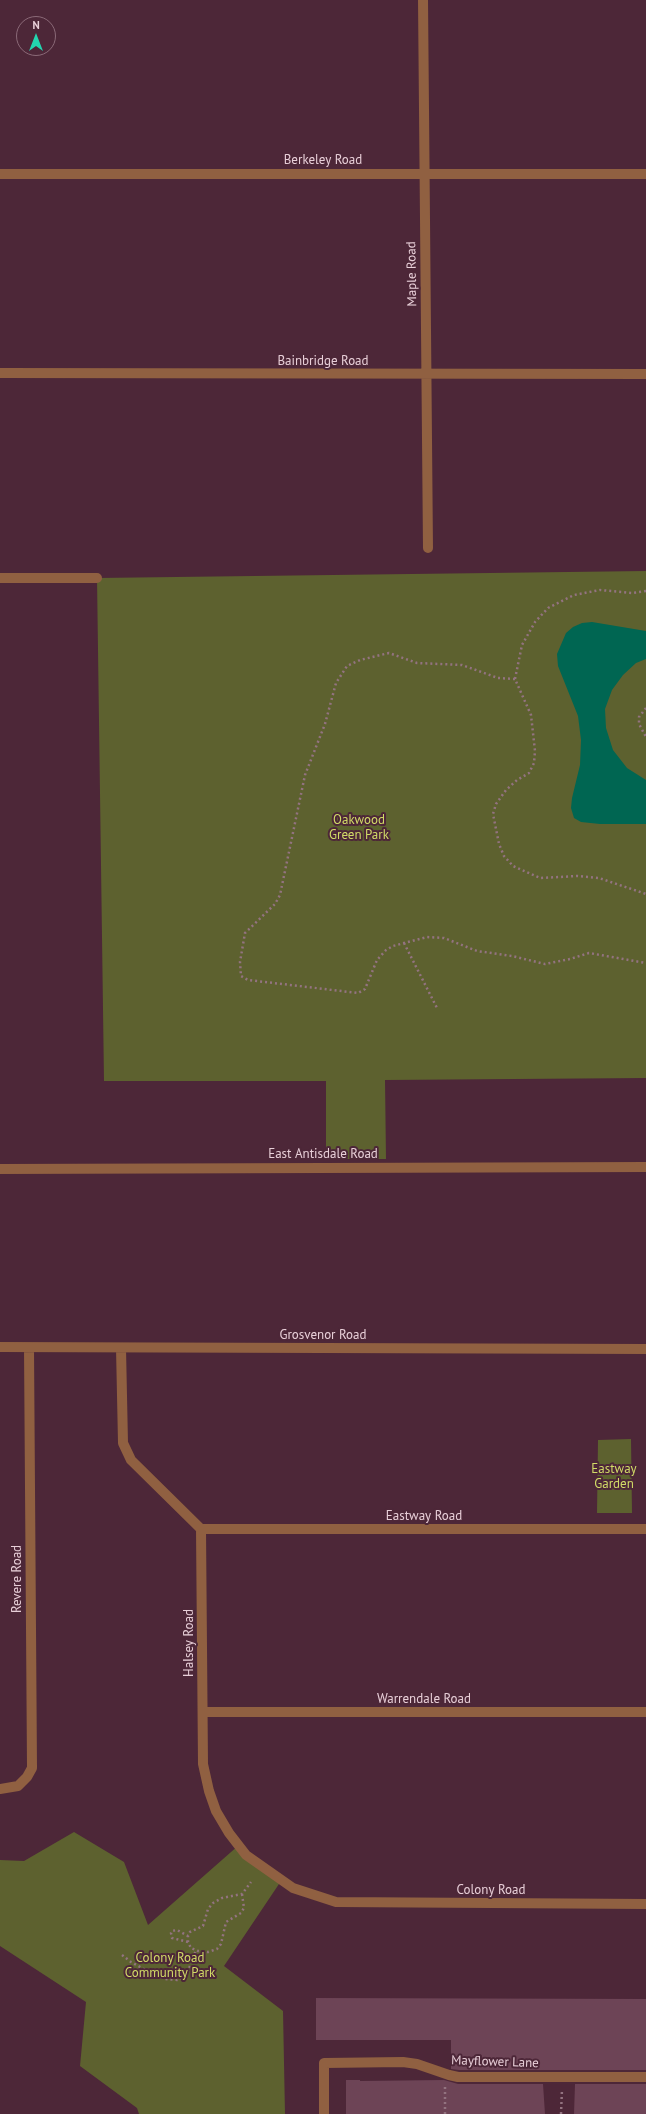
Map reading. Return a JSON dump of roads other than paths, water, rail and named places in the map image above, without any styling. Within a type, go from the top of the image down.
[{"type":"street","name":"Maple Road","points":[[423,0],[428,548]]},
{"type":"street","name":"Berkeley Road","points":[[0,174],[646,174]]},
{"type":"street","name":"Bainbridge Road","points":[[0,373],[646,374]]},
{"type":"street","points":[[0,578],[97,578]]},
{"type":"street","name":"East Antisdale Road","points":[[0,1169],[646,1167]]},
{"type":"street","name":"Grosvenor Road","points":[[0,1347],[646,1349]]},
{"type":"street","name":"Revere Road","points":[[0,1789],[18,1786],[27,1777],[32,1768],[29,1348]]},
{"type":"street","points":[[121,1348],[123,1443],[131,1460],[201,1529]]},
{"type":"street","name":"Eastway Road","points":[[201,1529],[646,1529]]},
{"type":"street","name":"Halsey Road","points":[[201,1529],[203,1764],[207,1785],[216,1810],[229,1833],[246,1855],[293,1888],[336,1902]]},
{"type":"street","name":"Warrendale Road","points":[[203,1712],[646,1712]]},
{"type":"street","name":"Colony Road","points":[[336,1902],[646,1904]]},
{"type":"street","name":"Mayflower Lane","points":[[324,2114],[324,2062],[403,2062],[417,2064],[458,2077],[646,2077]]},
{"type":"park label","name":"Oakwood Green Park","points":[[359,828]]},
{"type":"park label","name":"Eastway Garden","points":[[614,1476]]},
{"type":"park label","name":"Colony Road Community Park","points":[[170,1966]]}]
